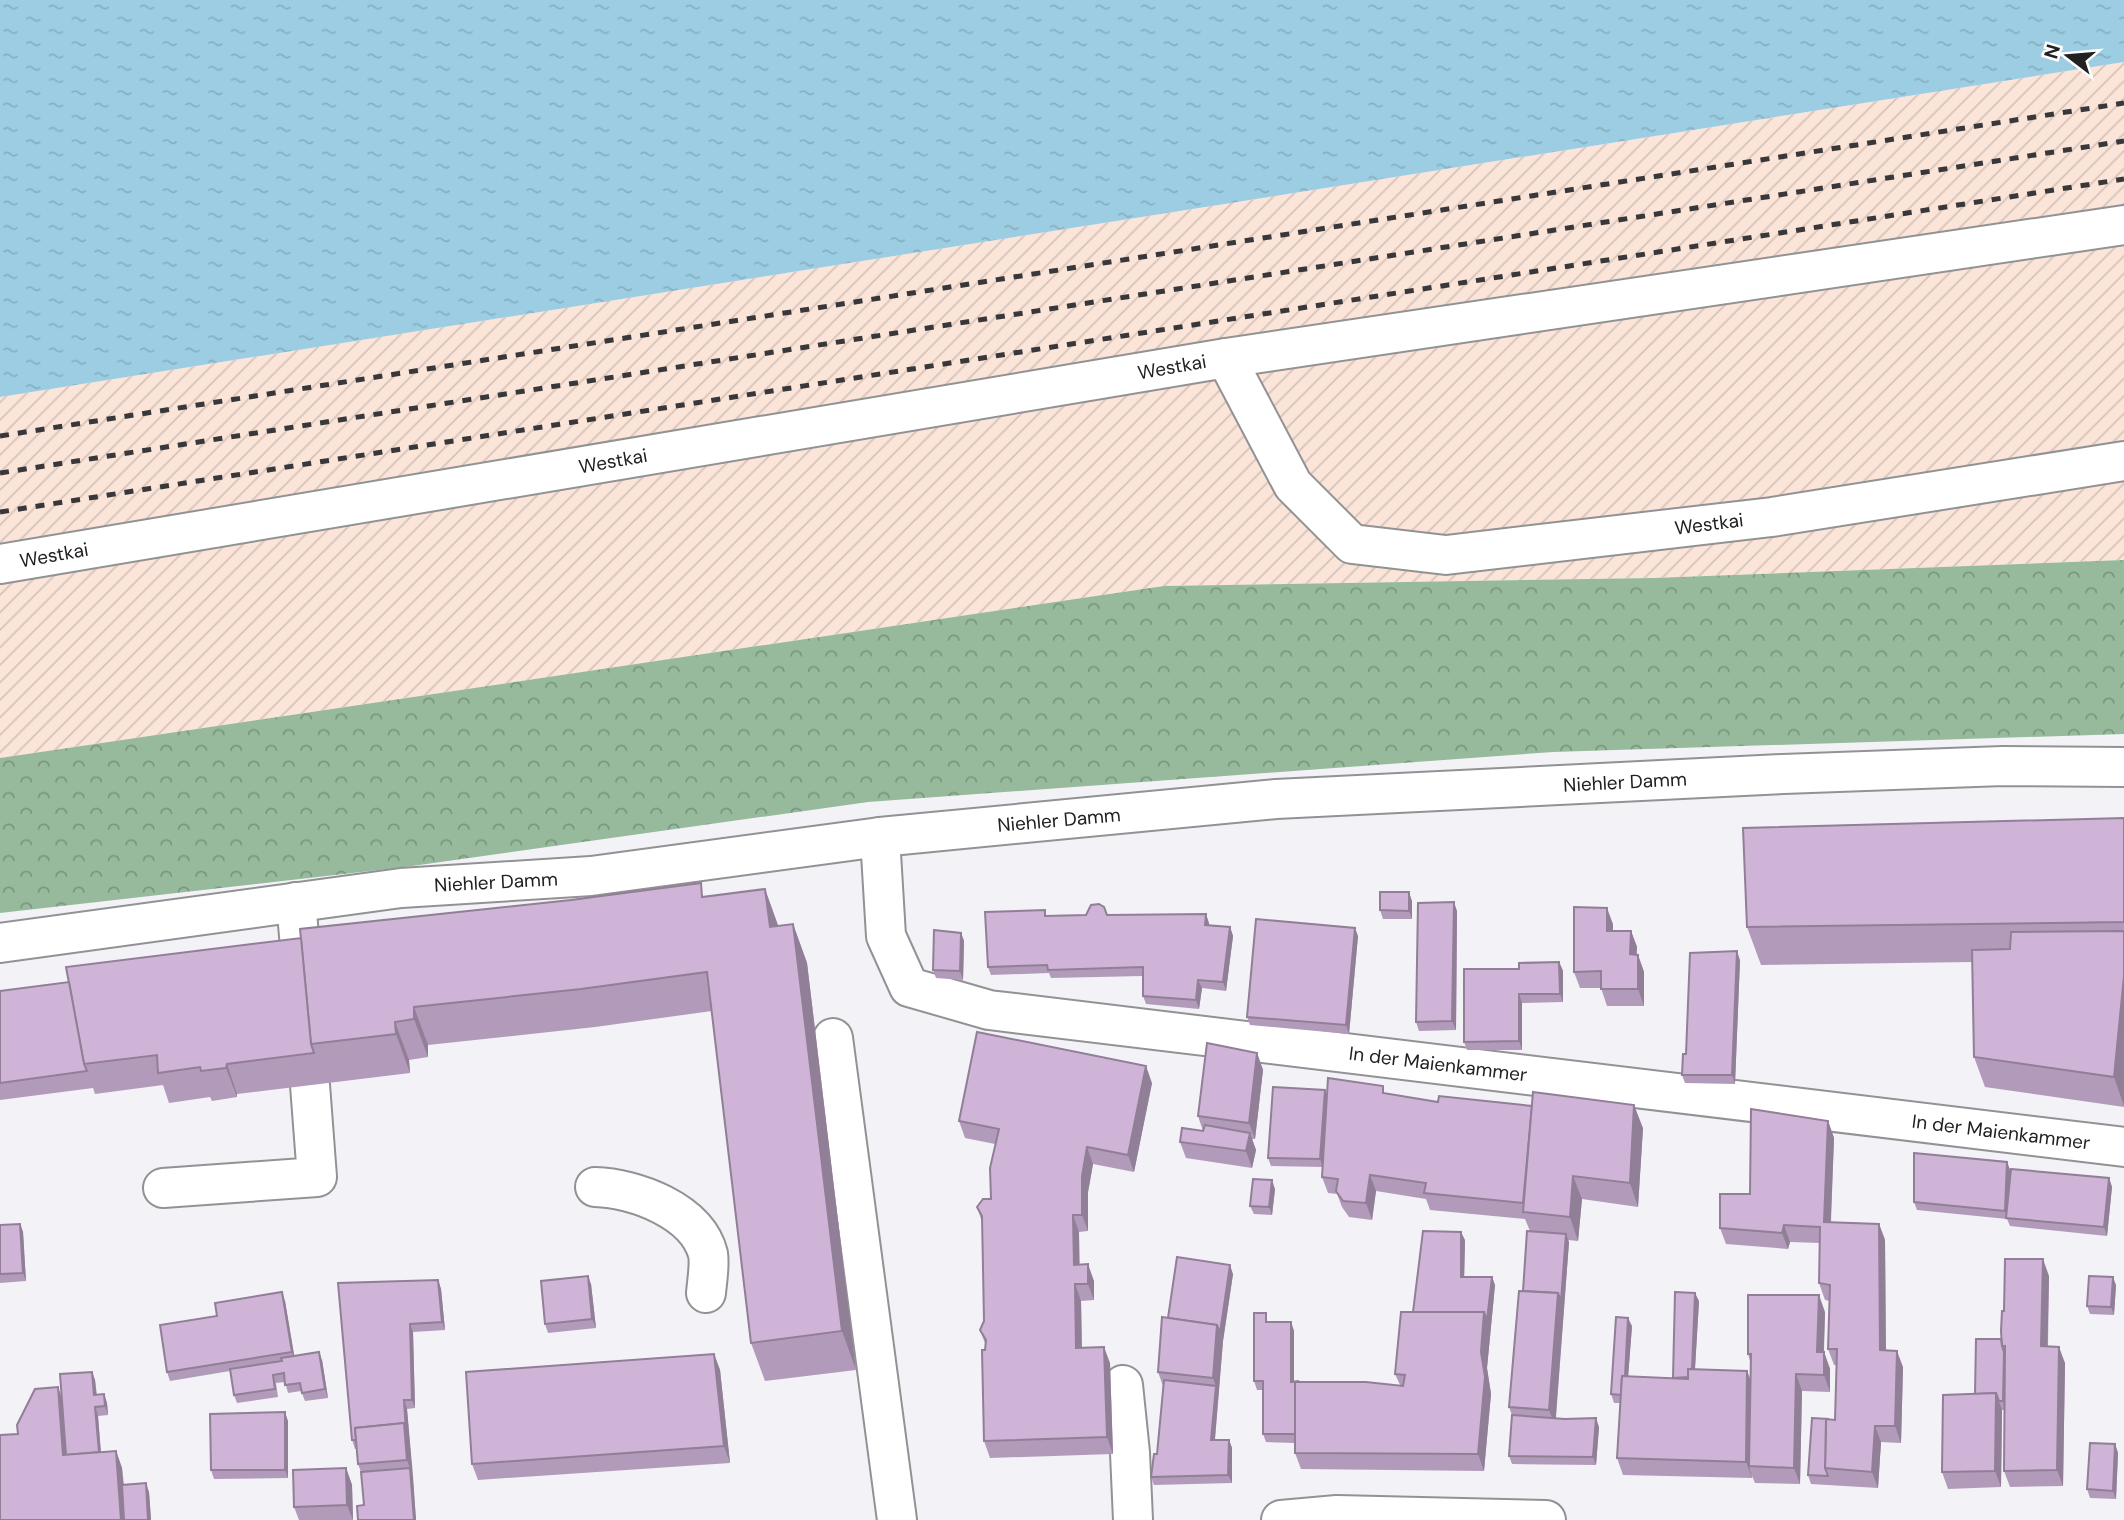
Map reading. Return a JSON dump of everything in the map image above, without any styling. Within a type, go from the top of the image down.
[{"type":"street","name":"Westkai","points":[[0,565],[1226,358],[2124,225]]},
{"type":"street","name":"Westkai","points":[[1226,358],[1293,485],[1352,544],[1447,555],[1772,517],[2124,461]]},
{"type":"street","name":"Niehler Damm","points":[[0,943],[401,888],[591,876],[880,837],[1276,799],[1783,774],[2003,766],[2124,766]]},
{"type":"street","name":"In der Maienkammer","points":[[880,837],[886,936],[909,987],[989,1010],[2124,1147]]},
{"type":"street","points":[[296,902],[302,969]]},
{"type":"street","points":[[833,1038],[897,1520]]},
{"type":"street","points":[[163,1188],[317,1177],[310,1085]]},
{"type":"street","points":[[595,1187],[617,1188],[643,1196],[676,1212],[700,1235],[708,1256],[706,1293]]},
{"type":"street","points":[[1123,1385],[1133,1520]]},
{"type":"street","points":[[1281,1520],[1337,1515],[1546,1520]]},
{"type":"shaded area","points":[[2124,62],[2124,560],[1654,578],[1164,586],[0,758],[0,397]]},
{"type":"green space","points":[[2124,560],[2124,734],[1553,752],[868,802],[405,867],[0,913],[0,758],[1164,586],[1654,578]]},
{"type":"water","points":[[0,0],[2124,0],[2124,62],[0,397]]},
{"type":"building","points":[[2124,818],[2124,922],[1747,927],[1743,828]]},
{"type":"building","points":[[701,883],[702,897],[765,889],[770,927],[793,924],[842,1331],[751,1343],[707,972],[414,1007],[414,1019],[395,1022],[396,1034],[311,1044],[300,929]]},
{"type":"building","points":[[1380,892],[1409,892],[1409,911],[1380,910]]},
{"type":"building","points":[[1454,902],[1452,1021],[1416,1022],[1418,903]]},
{"type":"building","points":[[1099,904],[1104,907],[1107,915],[1206,914],[1205,925],[1230,927],[1223,982],[1198,980],[1196,1000],[1143,996],[1143,967],[1048,970],[1047,965],[988,967],[985,912],[1045,910],[1045,916],[1086,915],[1091,905]]},
{"type":"building","points":[[1574,907],[1607,908],[1607,931],[1631,931],[1630,954],[1638,955],[1638,989],[1601,989],[1601,971],[1574,972]]},
{"type":"building","points":[[1256,919],[1355,928],[1346,1025],[1247,1017]]},
{"type":"building","points":[[934,930],[961,933],[960,971],[933,970]]},
{"type":"building","points":[[2124,931],[2124,976],[2114,1077],[1974,1057],[1972,950],[2010,949],[2011,932]]},
{"type":"building","points":[[301,938],[314,1053],[227,1064],[226,1068],[201,1071],[200,1067],[158,1073],[157,1055],[84,1064],[66,967]]},
{"type":"building","points":[[1737,951],[1732,1075],[1682,1075],[1683,1054],[1686,1054],[1690,953]]},
{"type":"building","points":[[1559,962],[1560,994],[1519,994],[1519,1041],[1464,1042],[1464,969],[1519,969],[1519,963]]},
{"type":"building","points":[[69,982],[87,1071],[0,1083],[0,991]]},
{"type":"building","points":[[977,1032],[1146,1066],[1128,1155],[1087,1147],[1082,1176],[1082,1215],[1073,1215],[1074,1265],[1088,1264],[1088,1284],[1075,1284],[1076,1348],[1104,1347],[1107,1437],[984,1441],[982,1350],[985,1350],[986,1340],[980,1330],[984,1321],[982,1216],[977,1207],[983,1199],[991,1199],[990,1168],[999,1129],[959,1121]]},
{"type":"building","points":[[1207,1043],[1257,1053],[1249,1123],[1198,1116]]},
{"type":"building","points":[[1328,1078],[1383,1086],[1383,1093],[1438,1102],[1439,1096],[1532,1106],[1523,1203],[1424,1193],[1426,1183],[1370,1175],[1366,1203],[1343,1201],[1336,1191],[1338,1179],[1322,1177]]},
{"type":"building","points":[[1273,1087],[1325,1090],[1320,1159],[1268,1158]]},
{"type":"building","points":[[1533,1092],[1634,1105],[1630,1183],[1573,1176],[1570,1217],[1523,1212]]},
{"type":"building","points":[[1751,1109],[1828,1121],[1824,1222],[1879,1224],[1880,1350],[1897,1351],[1895,1426],[1875,1426],[1872,1472],[1825,1468],[1826,1419],[1835,1420],[1837,1349],[1828,1349],[1830,1285],[1819,1283],[1820,1227],[1784,1225],[1782,1233],[1720,1228],[1720,1194],[1750,1194]]},
{"type":"building","points":[[1205,1125],[1250,1133],[1246,1151],[1180,1142],[1182,1128],[1203,1131]]},
{"type":"building","points":[[1914,1153],[2007,1162],[2005,1211],[1914,1202]]},
{"type":"building","points":[[2011,1169],[2109,1178],[2104,1227],[2006,1218]]},
{"type":"building","points":[[1253,1179],[1272,1180],[1269,1207],[1250,1206]]},
{"type":"building","points":[[20,1224],[23,1273],[0,1274],[0,1225]]},
{"type":"building","points":[[1423,1231],[1461,1232],[1461,1277],[1492,1277],[1487,1320],[1484,1312],[1413,1312]]},
{"type":"building","points":[[1527,1231],[1566,1234],[1561,1301],[1558,1293],[1523,1291]]},
{"type":"building","points":[[1177,1257],[1230,1265],[1220,1333],[1217,1325],[1168,1318]]},
{"type":"building","points":[[2005,1259],[2043,1259],[2041,1346],[2059,1347],[2057,1470],[2004,1471],[2005,1346],[2002,1346],[2001,1331]]},
{"type":"building","points":[[588,1276],[592,1319],[545,1324],[541,1281]]},
{"type":"building","points":[[2089,1276],[2113,1277],[2111,1307],[2087,1306]]},
{"type":"building","points":[[438,1280],[442,1322],[410,1324],[412,1400],[404,1400],[406,1431],[404,1423],[355,1428],[356,1440],[352,1440],[338,1283]]},
{"type":"building","points":[[1519,1291],[1558,1293],[1549,1410],[1509,1407]]},
{"type":"building","points":[[282,1292],[292,1352],[167,1372],[160,1325],[217,1316],[215,1303]]},
{"type":"building","points":[[1675,1292],[1695,1293],[1692,1369],[1688,1369],[1688,1377],[1673,1378]]},
{"type":"building","points":[[1748,1295],[1819,1295],[1817,1352],[1824,1352],[1824,1375],[1796,1374],[1794,1468],[1749,1466],[1751,1354],[1748,1354]]},
{"type":"building","points":[[1401,1312],[1484,1312],[1481,1352],[1485,1377],[1478,1454],[1295,1453],[1295,1382],[1366,1382],[1403,1386],[1405,1375],[1395,1374]]},
{"type":"building","points":[[1254,1313],[1266,1313],[1266,1322],[1291,1322],[1291,1382],[1299,1381],[1295,1382],[1295,1434],[1263,1434],[1263,1381],[1254,1381]]},
{"type":"building","points":[[1162,1317],[1217,1325],[1213,1378],[1158,1372]]},
{"type":"building","points":[[1616,1317],[1628,1318],[1625,1376],[1622,1376],[1621,1395],[1611,1394]]},
{"type":"building","points":[[1976,1339],[2001,1339],[2004,1352],[2003,1401],[1999,1401],[1996,1393],[1975,1394]]},
{"type":"building","points":[[319,1352],[325,1389],[302,1393],[300,1383],[285,1385],[284,1373],[273,1375],[275,1389],[234,1395],[230,1369]]},
{"type":"building","points":[[714,1354],[724,1446],[472,1464],[466,1372]]},
{"type":"building","points":[[1688,1369],[1747,1371],[1746,1462],[1617,1458],[1622,1376],[1688,1379]]},
{"type":"building","points":[[92,1372],[94,1395],[104,1394],[105,1406],[95,1407],[99,1452],[66,1455],[60,1374]]},
{"type":"building","points":[[1164,1380],[1216,1386],[1211,1440],[1229,1440],[1228,1475],[1151,1477],[1154,1454],[1157,1454]]},
{"type":"building","points":[[58,1387],[63,1455],[116,1451],[121,1520],[0,1520],[0,1435],[18,1434],[17,1425],[35,1389]]},
{"type":"building","points":[[1996,1393],[1995,1471],[1942,1472],[1943,1395]]},
{"type":"building","points":[[285,1412],[285,1470],[211,1470],[210,1414]]},
{"type":"building","points":[[1512,1415],[1565,1419],[1596,1418],[1593,1457],[1509,1456]]},
{"type":"building","points":[[1812,1418],[1829,1419],[1826,1419],[1825,1468],[1828,1476],[1808,1475]]},
{"type":"building","points":[[404,1423],[407,1460],[358,1464],[355,1428]]},
{"type":"building","points":[[2090,1443],[2115,1444],[2113,1491],[2087,1489]]},
{"type":"building","points":[[346,1468],[347,1505],[294,1507],[293,1470]]},
{"type":"building","points":[[410,1468],[414,1520],[358,1520],[357,1506],[364,1505],[361,1472]]},
{"type":"building","points":[[146,1483],[148,1520],[124,1520],[122,1485]]},
{"type":"railway","points":[[0,436],[2124,103]]},
{"type":"railway","points":[[0,473],[2124,141]]},
{"type":"railway","points":[[0,512],[2124,179]]}]
